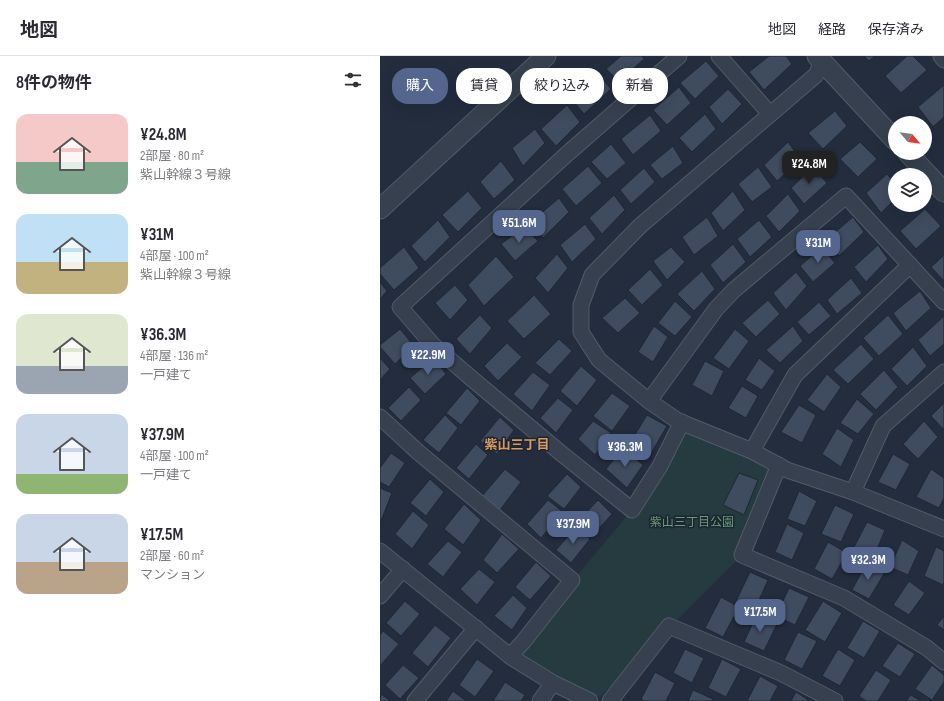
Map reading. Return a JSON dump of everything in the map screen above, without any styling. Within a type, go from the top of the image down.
[{"type":"street","points":[[380,209],[546,56]]},
{"type":"street","points":[[679,56],[567,154],[400,308],[434,345],[471,378],[632,510],[660,466],[682,422]]},
{"type":"street","points":[[719,56],[770,114]]},
{"type":"street","points":[[941,56],[944,60]]},
{"type":"street","points":[[820,59],[816,75],[640,226],[592,275],[580,305],[581,332],[599,360],[649,402],[682,422],[752,451],[787,470],[853,492],[944,529]]},
{"type":"street","points":[[820,59],[888,132]]},
{"type":"street","points":[[914,160],[944,192]]},
{"type":"street","points":[[649,402],[716,309],[734,290],[846,196],[944,302]]},
{"type":"street","points":[[752,451],[795,375],[910,265]]},
{"type":"street","points":[[853,492],[883,426],[944,372]]},
{"type":"street","points":[[380,417],[418,452],[572,580],[523,642],[510,656]]},
{"type":"street","points":[[778,466],[742,555],[844,598],[927,648],[944,662]]},
{"type":"street","points":[[380,551],[403,568],[510,656],[554,683],[590,701]]},
{"type":"street","points":[[380,596],[403,568]]},
{"type":"street","points":[[610,701],[669,626],[781,673],[835,701]]},
{"type":"street","points":[[416,701],[476,628]]},
{"type":"street","points":[[540,701],[554,683]]},
{"type":"green space","name":"紫山三丁目公園","points":[[682,422],[779,466],[742,555],[600,697],[566,683],[514,651],[632,510]]},
{"type":"building","points":[[621,56],[642,56],[644,59],[634,68],[612,68],[612,75],[606,69]]},
{"type":"building","points":[[769,56],[786,56],[792,64],[764,90],[749,72]]},
{"type":"building","points":[[864,56],[875,56],[869,61]]},
{"type":"building","points":[[907,56],[913,56],[927,70],[901,93],[885,76]]},
{"type":"building","points":[[706,61],[719,76],[695,99],[680,83]]},
{"type":"building","points":[[604,80],[611,89],[604,95]]},
{"type":"building","points":[[944,85],[944,117],[933,127],[932,116],[925,116],[918,107]]},
{"type":"building","points":[[679,87],[691,103],[667,125],[653,110],[660,104],[668,104],[668,97]]},
{"type":"building","points":[[728,89],[742,104],[722,124],[709,107]]},
{"type":"building","points":[[576,104],[595,104],[584,114]]},
{"type":"building","points":[[567,105],[580,122],[556,146],[541,129]]},
{"type":"building","points":[[835,111],[847,126],[823,149],[808,133]]},
{"type":"building","points":[[705,114],[716,129],[692,152],[679,138]]},
{"type":"building","points":[[650,115],[661,131],[633,155],[621,139]]},
{"type":"building","points":[[535,129],[545,143],[523,166],[512,148]]},
{"type":"building","points":[[788,142],[801,160],[777,181],[764,165]]},
{"type":"building","points":[[860,142],[877,159],[858,177],[840,159]]},
{"type":"building","points":[[611,144],[626,163],[607,179],[591,162]]},
{"type":"building","points":[[673,146],[683,163],[662,179],[650,165]]},
{"type":"building","points":[[501,161],[515,180],[494,199],[480,182]]},
{"type":"building","points":[[588,166],[602,183],[576,206],[562,189]]},
{"type":"building","points":[[758,167],[772,187],[752,202],[738,184]]},
{"type":"building","points":[[813,167],[827,183],[804,204],[791,188]]},
{"type":"building","points":[[644,168],[655,182],[631,204],[620,190]]},
{"type":"building","points":[[887,174],[888,175],[888,206],[881,213],[866,193]]},
{"type":"building","points":[[468,191],[482,208],[458,232],[442,215]]},
{"type":"building","points":[[733,191],[745,210],[723,231],[711,213]]},
{"type":"building","points":[[788,194],[800,211],[779,232],[766,216]]},
{"type":"building","points":[[614,195],[625,210],[602,234],[589,218]]},
{"type":"building","points":[[559,198],[569,212],[543,238],[531,222]]},
{"type":"building","points":[[922,212],[928,212],[941,226],[916,249],[900,231]]},
{"type":"building","points":[[707,217],[718,236],[694,255],[682,237]]},
{"type":"building","points":[[853,217],[864,232],[839,256],[827,239]]},
{"type":"building","points":[[438,220],[450,237],[425,262],[411,246]]},
{"type":"building","points":[[759,220],[772,237],[750,257],[737,239]]},
{"type":"building","points":[[585,224],[596,239],[572,262],[560,245]]},
{"type":"building","points":[[524,227],[538,241],[515,261],[501,244]]},
{"type":"building","points":[[733,244],[746,262],[723,283],[710,265]]},
{"type":"building","points":[[878,245],[888,259],[866,282],[854,267]]},
{"type":"building","points":[[404,247],[419,268],[394,290],[380,274],[380,268]]},
{"type":"building","points":[[671,247],[685,262],[667,280],[653,261]]},
{"type":"building","points":[[822,247],[835,263],[813,282],[800,266]]},
{"type":"building","points":[[557,254],[568,268],[548,293],[535,278]]},
{"type":"building","points":[[944,255],[944,281],[931,267]]},
{"type":"building","points":[[496,256],[514,277],[484,306],[468,285]]},
{"type":"building","points":[[650,269],[663,285],[642,305],[628,290]]},
{"type":"building","points":[[702,271],[715,289],[694,311],[677,294]]},
{"type":"building","points":[[796,272],[807,286],[786,310],[773,293]]},
{"type":"building","points":[[851,278],[862,293],[837,314],[827,300]]},
{"type":"building","points":[[380,282],[387,291],[380,299]]},
{"type":"building","points":[[455,285],[468,300],[450,320],[435,303]]},
{"type":"building","points":[[920,291],[931,308],[906,331],[893,313]]},
{"type":"building","points":[[534,295],[551,314],[524,339],[507,321]]},
{"type":"building","points":[[625,298],[640,313],[618,333],[602,318]]},
{"type":"building","points":[[768,300],[780,314],[756,337],[742,323]]},
{"type":"building","points":[[675,301],[692,317],[675,336],[658,323]]},
{"type":"building","points":[[819,302],[831,316],[809,335],[797,322]]},
{"type":"building","points":[[480,315],[492,328],[470,354],[456,339]]},
{"type":"building","points":[[888,315],[903,334],[879,356],[863,338]]},
{"type":"building","points":[[944,316],[944,344],[930,356],[918,340]]},
{"type":"building","points":[[654,326],[668,337],[653,362],[638,352]]},
{"type":"building","points":[[793,326],[803,341],[780,363],[766,350]]},
{"type":"building","points":[[400,329],[414,346],[395,364],[380,347],[380,345]]},
{"type":"building","points":[[735,329],[749,341],[729,369],[713,358]]},
{"type":"building","points":[[559,339],[572,351],[550,375],[535,363]]},
{"type":"building","points":[[507,343],[522,357],[498,381],[484,366]]},
{"type":"building","points":[[861,344],[874,359],[848,384],[833,370]]},
{"type":"building","points":[[913,347],[927,366],[907,386],[891,369]]},
{"type":"building","points":[[380,358],[390,369],[380,380]]},
{"type":"building","points":[[434,358],[446,374],[425,394],[410,378]]},
{"type":"building","points":[[759,358],[775,371],[762,390],[745,380]]},
{"type":"building","points":[[705,361],[724,371],[712,396],[692,385]]},
{"type":"building","points":[[581,366],[597,380],[577,406],[560,391]]},
{"type":"building","points":[[884,370],[898,387],[876,410],[860,394]]},
{"type":"building","points":[[533,372],[550,385],[532,411],[513,394]]},
{"type":"building","points":[[827,374],[841,387],[824,412],[807,400]]},
{"type":"building","points":[[742,386],[758,396],[746,418],[728,408]]},
{"type":"building","points":[[409,387],[421,400],[401,421],[388,408]]},
{"type":"building","points":[[467,388],[480,401],[461,425],[446,413]]},
{"type":"building","points":[[612,393],[630,406],[612,431],[593,416]]},
{"type":"building","points":[[558,398],[573,410],[556,433],[540,418]]},
{"type":"building","points":[[857,399],[874,414],[858,434],[840,423]]},
{"type":"building","points":[[944,403],[944,430],[931,416]]},
{"type":"building","points":[[799,405],[816,415],[802,443],[781,432]]},
{"type":"building","points":[[445,415],[458,428],[439,453],[423,440]]},
{"type":"building","points":[[647,415],[667,426],[649,457],[628,446]]},
{"type":"building","points":[[500,417],[514,430],[497,454],[480,441]]},
{"type":"building","points":[[593,421],[611,433],[595,455],[578,439]]},
{"type":"building","points":[[924,421],[938,437],[918,459],[903,444]]},
{"type":"building","points":[[837,428],[854,440],[841,467],[822,454]]},
{"type":"building","points":[[476,444],[488,455],[469,479],[456,468]]},
{"type":"building","points":[[623,448],[643,465],[627,488],[606,469]]},
{"type":"building","points":[[391,453],[405,463],[389,487],[380,482],[380,468]]},
{"type":"building","points":[[893,454],[910,464],[896,490],[878,482]]},
{"type":"building","points":[[505,469],[521,482],[500,510],[482,496]]},
{"type":"building","points":[[931,469],[944,478],[944,498],[939,508],[916,497]]},
{"type":"building","points":[[739,473],[758,480],[744,515],[723,505]]},
{"type":"building","points":[[567,474],[581,487],[564,509],[547,496]]},
{"type":"building","points":[[430,479],[444,492],[426,516],[410,503]]},
{"type":"building","points":[[380,488],[392,493],[381,521],[380,520]]},
{"type":"building","points":[[799,491],[817,501],[805,526],[787,519]]},
{"type":"building","points":[[548,500],[563,512],[541,538],[527,524]]},
{"type":"building","points":[[598,500],[612,514],[594,534],[579,520]]},
{"type":"building","points":[[464,504],[481,520],[463,545],[444,529]]},
{"type":"building","points":[[835,505],[854,514],[841,542],[821,534]]},
{"type":"building","points":[[413,511],[429,525],[412,549],[395,534]]},
{"type":"building","points":[[867,522],[885,530],[873,559],[853,549]]},
{"type":"building","points":[[787,524],[804,533],[792,560],[775,552]]},
{"type":"building","points":[[577,526],[590,539],[571,563],[556,550]]},
{"type":"building","points":[[502,534],[519,549],[497,573],[483,560]]},
{"type":"building","points":[[902,540],[919,551],[908,575],[890,567]]},
{"type":"building","points":[[448,541],[462,552],[443,577],[427,564]]},
{"type":"building","points":[[828,542],[847,553],[832,579],[814,569]]},
{"type":"building","points":[[936,547],[944,551],[943,585],[924,576]]},
{"type":"building","points":[[536,562],[551,576],[530,600],[515,587]]},
{"type":"building","points":[[867,562],[885,572],[869,599],[852,590]]},
{"type":"building","points":[[479,569],[495,582],[477,605],[460,589]]},
{"type":"building","points":[[750,572],[768,580],[755,609],[736,601]]},
{"type":"building","points":[[909,581],[925,593],[909,615],[893,605]]},
{"type":"building","points":[[789,588],[809,597],[795,625],[776,616]]},
{"type":"building","points":[[513,595],[527,608],[512,630],[494,616]]},
{"type":"building","points":[[721,597],[739,607],[723,637],[705,628]]},
{"type":"building","points":[[405,601],[420,614],[401,636],[386,623]]},
{"type":"building","points":[[823,601],[842,613],[825,642],[805,630]]},
{"type":"building","points":[[757,614],[777,624],[764,651],[744,642]]},
{"type":"building","points":[[944,616],[944,630],[937,625]]},
{"type":"building","points":[[863,621],[880,631],[864,658],[847,648]]},
{"type":"building","points":[[435,625],[451,638],[428,667],[412,653]]},
{"type":"building","points":[[383,631],[399,644],[380,666],[380,635]]},
{"type":"building","points":[[798,632],[817,641],[802,669],[784,660]]},
{"type":"building","points":[[898,643],[915,654],[900,677],[882,666]]},
{"type":"building","points":[[685,649],[704,658],[692,683],[673,673]]},
{"type":"building","points":[[838,649],[855,660],[840,686],[822,676]]},
{"type":"building","points":[[477,659],[494,671],[475,697],[459,685]]},
{"type":"building","points":[[722,659],[741,669],[726,697],[708,688]]},
{"type":"building","points":[[403,665],[419,678],[400,699],[385,685]]},
{"type":"building","points":[[932,665],[944,675],[944,682],[932,700],[915,689]]},
{"type":"building","points":[[876,670],[891,680],[878,701],[866,701],[859,696]]},
{"type":"building","points":[[655,672],[675,683],[666,701],[644,701],[641,699]]},
{"type":"building","points":[[760,676],[778,686],[770,701],[747,701]]},
{"type":"building","points":[[505,682],[525,695],[521,701],[493,701]]},
{"type":"building","points":[[693,690],[713,699],[712,701],[688,701]]},
{"type":"building","points":[[453,691],[466,701],[446,701]]},
{"type":"building","points":[[796,692],[810,701],[791,701]]},
{"type":"building","points":[[381,694],[391,701],[380,701]]},
{"type":"building","points":[[911,695],[921,701],[906,701]]},
{"type":"district","name":"紫山三丁目","points":[[517,445]]}]
